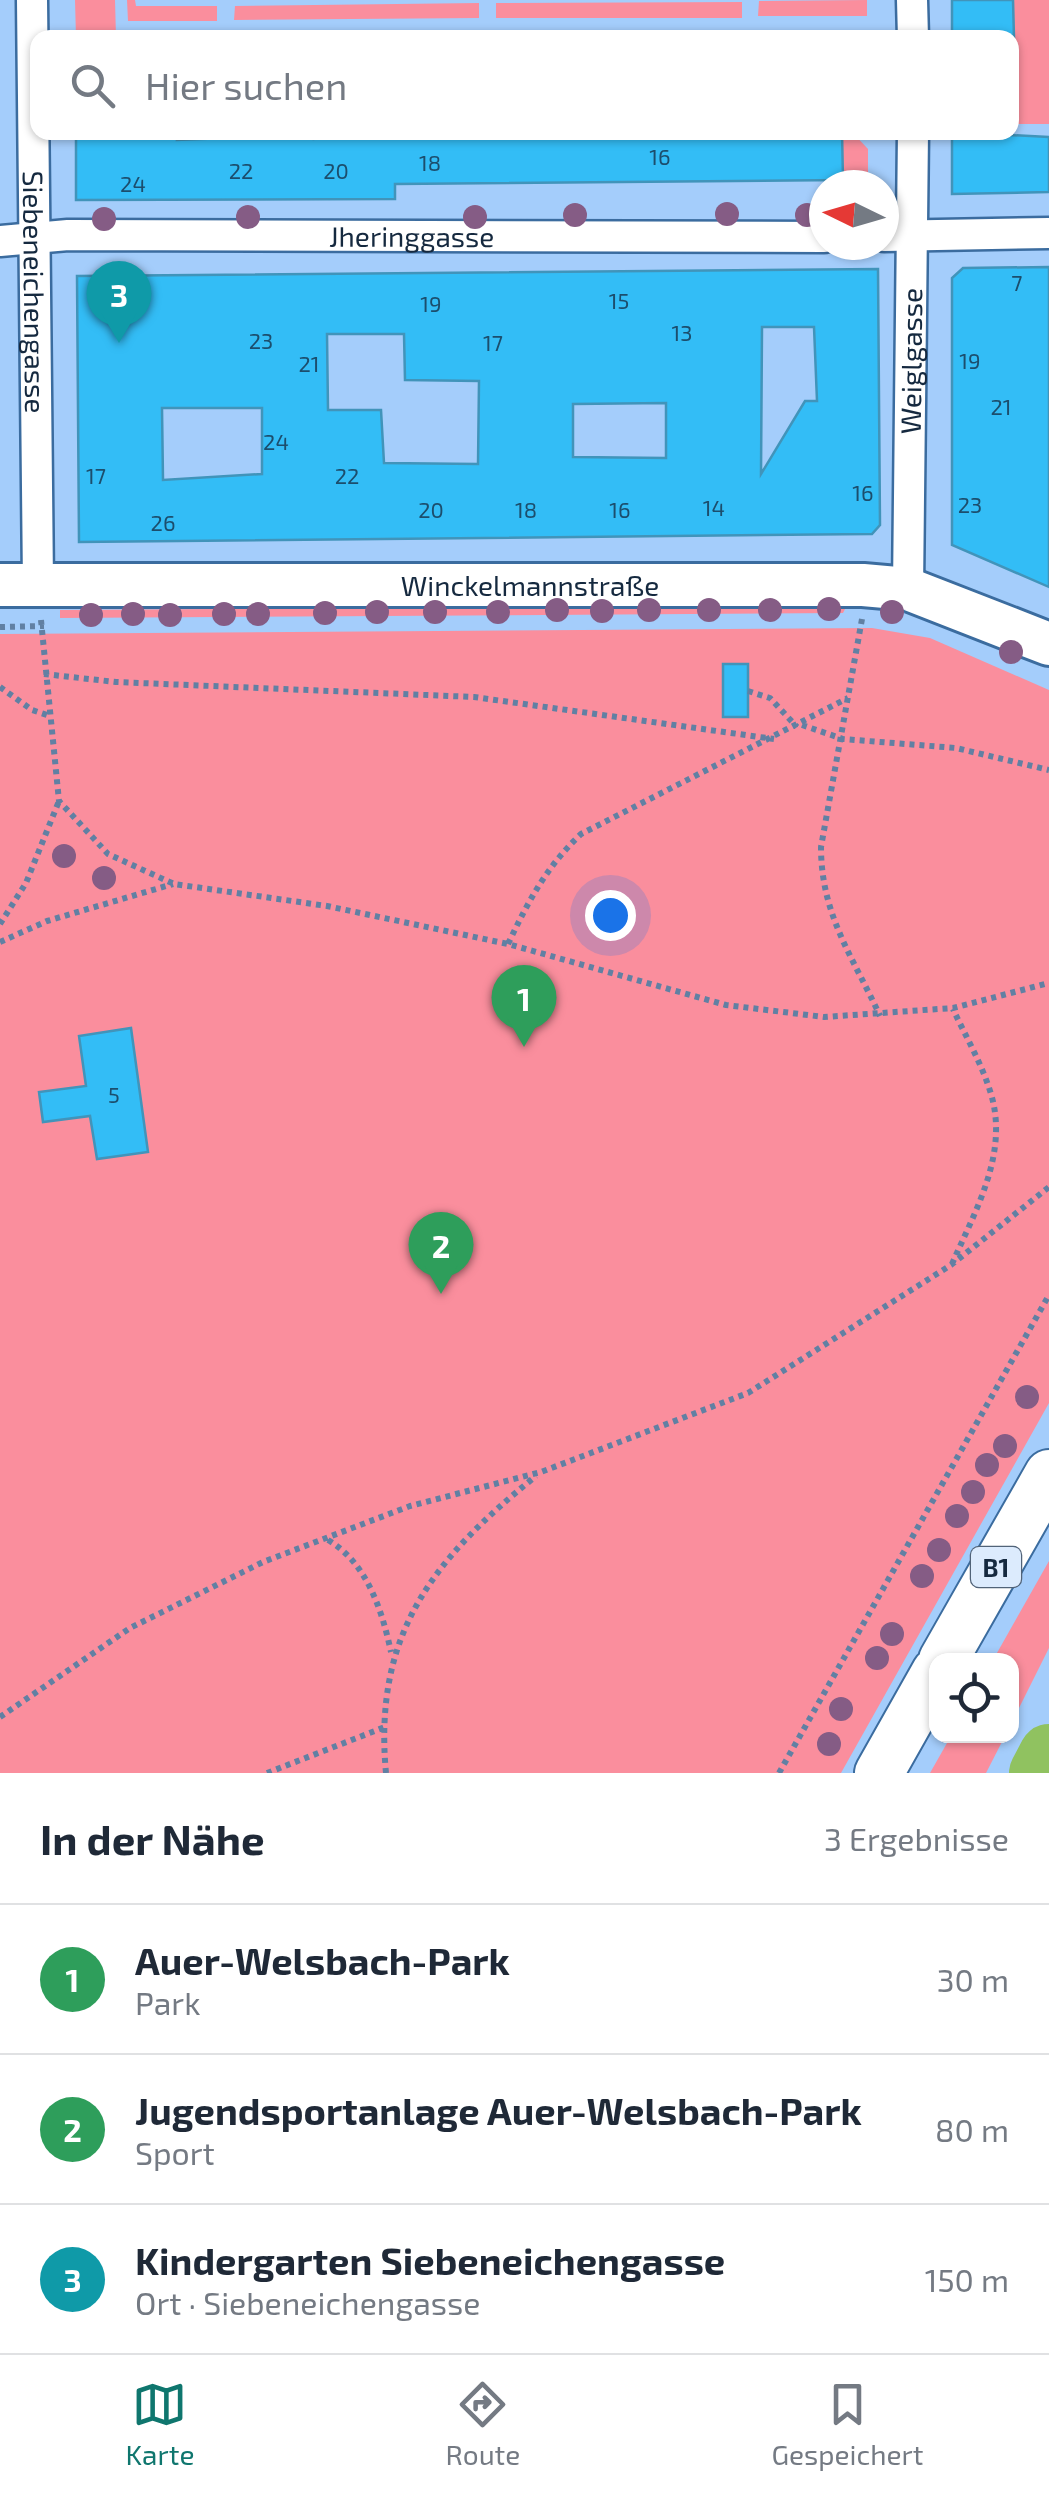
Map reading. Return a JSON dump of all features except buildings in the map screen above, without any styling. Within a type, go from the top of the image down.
[{"type":"main road","name":"Winckelmannstraße","points":[[27,598],[861,612],[908,589],[1049,644]]},
{"type":"main road","name":"B1","points":[[947,1653],[1049,1474]]},
{"type":"main road","points":[[879,1773],[929,1684]]},
{"type":"street","name":"Siebeneichengasse","points":[[32,0],[32,30]]},
{"type":"street","points":[[912,0],[912,30]]},
{"type":"street","name":"Siebeneichengasse","points":[[27,598],[33,140]]},
{"type":"street","name":"Weiglgasse","points":[[908,589],[899,235],[912,140]]},
{"type":"street","points":[[899,235],[1049,233]]},
{"type":"street","name":"Jheringgasse","points":[[0,241],[68,235],[809,236]]},
{"type":"path","points":[[27,598],[62,626]]},
{"type":"path","points":[[0,626],[27,598]]},
{"type":"path","points":[[0,924],[26,883],[59,802],[44,674],[27,598]]},
{"type":"path","points":[[861,612],[843,739],[822,847],[821,882],[828,912],[880,1016]]},
{"type":"path","points":[[44,674],[116,682],[474,697],[774,738]]},
{"type":"path","points":[[0,686],[32,710],[47,714]]},
{"type":"path","points":[[748,691],[770,698],[799,726],[843,739],[956,748],[1049,770]]},
{"type":"path","points":[[508,944],[536,886],[555,858],[581,834],[849,698]]},
{"type":"path","points":[[59,802],[108,854],[174,884],[327,906],[508,944],[726,1005],[824,1018],[880,1016],[953,1008],[1049,983]]},
{"type":"path","points":[[0,942],[47,920],[174,884]]},
{"type":"path","points":[[951,1265],[986,1188],[996,1122],[982,1068],[953,1008]]},
{"type":"path","points":[[0,1718],[130,1628],[263,1562],[410,1506],[541,1472],[748,1392],[951,1265],[1049,1187]]},
{"type":"path","points":[[779,1773],[1049,1295]]},
{"type":"path","points":[[386,1773],[385,1726],[392,1654],[410,1613],[464,1539],[541,1472]]},
{"type":"path","points":[[327,1539],[341,1547],[370,1588],[392,1654]]},
{"type":"path","points":[[267,1773],[385,1726]]},
{"type":"shaded area","points":[[75,0],[115,0],[116,30],[76,30]]},
{"type":"shaded area","points":[[127,0],[135,0],[136,6],[217,6],[217,21],[128,21]]},
{"type":"shaded area","points":[[867,0],[867,16],[758,16],[759,1]]},
{"type":"shaded area","points":[[1013,0],[1049,0],[1049,124],[1019,124],[1019,30],[1013,30]]},
{"type":"shaded area","points":[[742,2],[742,18],[496,18],[496,3]]},
{"type":"shaded area","points":[[479,3],[479,18],[234,20],[235,6]]},
{"type":"shaded area","points":[[842,140],[860,140],[868,149],[868,170],[840,170]]},
{"type":"shaded area","points":[[847,605],[843,613],[60,618],[60,610]]},
{"type":"shaded area","points":[[872,628],[930,638],[1049,690],[1049,1403],[841,1773],[0,1773],[0,634]]},
{"type":"shaded area","points":[[1049,1561],[1049,1648],[1019,1708],[1019,1653],[997,1653]]},
{"type":"shaded area","points":[[947,1743],[1001,1743],[986,1773],[930,1773]]},
{"type":"waterway","points":[[1039,1773],[1049,1754]]},
{"type":"place","name":"Kindergarten Siebeneichengasse","points":[[119,343]]},
{"type":"place","name":"Auer-Welsbach-Park","points":[[524,1047]]},
{"type":"place","name":"Jugendsportanlage Auer-Welsbach-Park","points":[[441,1294]]}]
